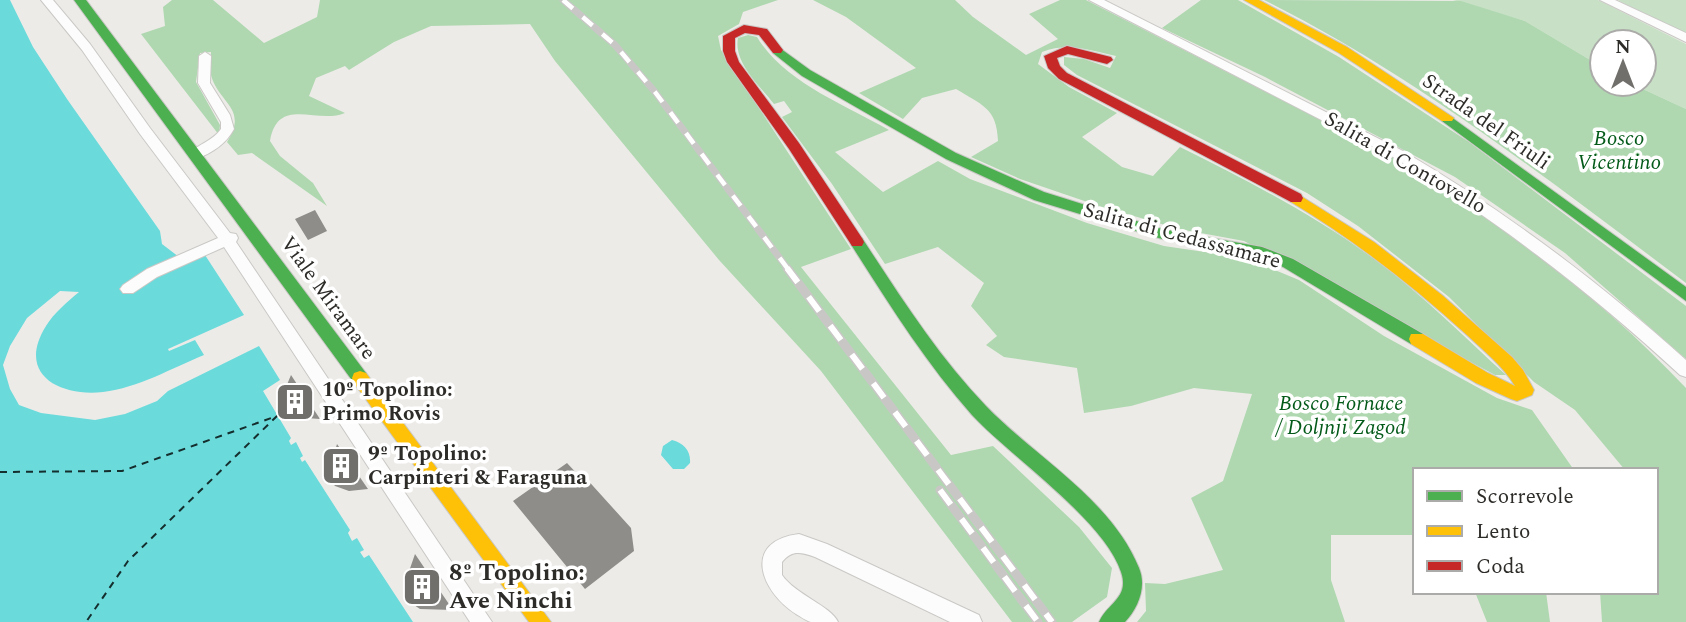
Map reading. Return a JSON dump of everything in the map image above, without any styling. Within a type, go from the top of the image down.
[{"type":"street","points":[[47,0],[92,50],[228,239],[482,622]]},
{"type":"street","name":"Viale Miramare","points":[[80,0],[541,622]]},
{"type":"street","name":"Salita di Contovello","points":[[1095,0],[1398,154],[1447,182],[1554,256],[1686,370]]},
{"type":"street","name":"Strada del Friuli","points":[[1250,0],[1343,50],[1443,115],[1686,295]]},
{"type":"street","points":[[1606,0],[1686,38]]},
{"type":"street","name":"Salita di Cedassamare","points":[[1107,60],[1067,50],[1050,56],[1055,68],[1063,76],[1313,208],[1386,257],[1479,337],[1511,368],[1524,383],[1526,390],[1517,394],[1482,379],[1288,263],[1256,251],[1162,234],[1123,223],[1039,196],[975,169],[806,73],[780,53],[763,32],[744,29],[729,36],[729,51],[733,62],[811,170],[933,355],[980,412],[1085,511],[1119,551],[1131,573],[1131,595],[1124,613],[1109,622]]},
{"type":"street","points":[[196,154],[218,143],[226,134],[228,124],[222,108],[203,81],[205,55]]},
{"type":"street","points":[[128,289],[144,277],[228,239]]},
{"type":"street","points":[[828,622],[796,602],[775,583],[771,568],[775,554],[785,546],[800,543],[820,550],[972,622]]},
{"type":"green space","points":[[172,0],[213,0],[264,43],[317,17],[320,0],[778,0],[743,12],[739,24],[718,36],[721,50],[851,249],[801,267],[951,455],[993,446],[1079,527],[1112,568],[1107,597],[1072,622],[1012,622],[821,371],[719,260],[555,61],[530,24],[431,26],[394,42],[349,70],[345,66],[316,78],[309,96],[345,113],[334,116],[290,115],[281,119],[274,127],[270,141],[280,156],[313,183],[327,206],[252,153],[238,155],[227,142],[235,121],[230,106],[211,75],[211,52],[200,53],[196,82],[220,125],[219,135],[141,34],[165,26],[163,7]]},
{"type":"green space","name":"Bosco Fornace / Doljnji Zagod","points":[[813,0],[955,0],[973,17],[1026,55],[1058,39],[1029,14],[1060,0],[1086,0],[1378,149],[1462,200],[1502,228],[1616,320],[1686,388],[1686,622],[1602,622],[1600,594],[1658,594],[1658,468],[1623,468],[1575,410],[1534,382],[1449,297],[1358,226],[1307,193],[1077,75],[1064,65],[1064,57],[1084,59],[1110,68],[1116,56],[1070,47],[1042,52],[1038,64],[1069,87],[1117,113],[1082,137],[1122,167],[1153,176],[1180,147],[1256,186],[1331,229],[1378,262],[1428,303],[1506,375],[1495,375],[1244,241],[1179,229],[1099,206],[1020,179],[971,157],[998,141],[995,121],[991,114],[956,89],[922,98],[903,119],[859,93],[916,68],[846,17]]},
{"type":"green space","points":[[1201,0],[1238,0],[1339,57],[1469,142],[1686,306],[1686,359],[1565,253],[1455,177],[1265,77],[1162,28]]},
{"type":"green space","name":"Bosco Vicentino","points":[[1264,0],[1461,1],[1525,21],[1588,59],[1588,98],[1658,96],[1686,109],[1686,283],[1481,132],[1375,62]]},
{"type":"green space","points":[[1453,0],[1598,0],[1654,28],[1588,28],[1588,59],[1525,21]]},
{"type":"green space","points":[[1618,0],[1686,0],[1686,33],[1621,2]]},
{"type":"green space","points":[[1658,30],[1686,44],[1686,109],[1658,96]]},
{"type":"green space","name":"Bosco Fornace / Doljnji Zagod","points":[[748,35],[757,37],[769,53],[799,80],[889,130],[835,152],[883,192],[938,161],[970,179],[1087,223],[1164,246],[1246,258],[1299,280],[1384,336],[1497,398],[1532,410],[1573,468],[1413,468],[1413,535],[1331,535],[1331,580],[1345,622],[1137,622],[1146,611],[1145,583],[1165,584],[1223,570],[1191,498],[1223,481],[1252,394],[1194,388],[1131,406],[1084,413],[1077,368],[1004,357],[986,345],[997,336],[971,306],[984,283],[938,247],[885,264],[832,184],[782,117],[792,112],[784,101],[774,104],[755,82],[740,56],[738,38]]},
{"type":"green space","points":[[1476,594],[1546,594],[1550,622],[1487,622]]},
{"type":"water","points":[[0,0],[10,0],[33,47],[160,231],[162,244],[179,257],[123,287],[122,292],[128,293],[146,280],[205,255],[244,315],[168,349],[169,351],[195,340],[204,355],[155,377],[116,390],[87,393],[71,391],[47,379],[39,369],[36,357],[38,343],[46,326],[79,292],[60,291],[27,318],[10,346],[3,365],[10,389],[19,405],[41,413],[95,420],[125,414],[157,401],[168,391],[259,346],[280,380],[263,391],[291,438],[291,445],[296,442],[303,456],[300,458],[302,462],[305,460],[350,530],[348,533],[352,541],[357,538],[364,550],[360,552],[364,558],[369,555],[413,622],[0,622]]},
{"type":"water","points":[[672,440],[683,445],[688,451],[690,463],[684,469],[673,469],[661,455],[663,446]]},
{"type":"building","points":[[315,210],[327,231],[308,240],[295,219]]},
{"type":"building","name":"10º Topolino: Primo Rovis","points":[[291,375],[320,419],[292,417],[282,410],[281,399]]},
{"type":"building","name":"9º Topolino: Carpinteri & Faraguna","points":[[337,444],[368,489],[349,491],[335,486],[329,479]]},
{"type":"building","points":[[567,463],[581,478],[584,476],[631,528],[634,551],[585,589],[513,501]]},
{"type":"building","name":"8º Topolino: Ave Ninchi","points":[[415,554],[453,610],[420,609],[411,603],[406,594],[406,580]]},
{"type":"ferry route","points":[[0,472],[122,471],[277,416],[128,561],[86,622]]},
{"type":"railway","points":[[563,0],[615,45],[655,92],[788,269]]},
{"type":"railway","points":[[787,268],[1052,622]]},
{"type":"railway","points":[[940,490],[1038,622]]},
{"type":"traffic: fast","points":[[80,0],[360,378]]},
{"type":"traffic: fast","points":[[777,50],[806,73],[951,156],[1039,196],[1162,234],[1257,251],[1288,263],[1417,339]]},
{"type":"traffic: fast","points":[[1447,118],[1686,295]]},
{"type":"traffic: fast","points":[[857,242],[914,329],[962,391],[996,427],[1086,509],[1121,551],[1131,572],[1131,594],[1125,607],[1109,622]]},
{"type":"traffic: slow","points":[[1250,0],[1343,50],[1447,118]]},
{"type":"traffic: slow","points":[[1296,198],[1369,245],[1414,281],[1506,362],[1526,390],[1517,394],[1482,378],[1417,339]]},
{"type":"traffic: slow","points":[[360,378],[541,622]]},
{"type":"traffic: jam","points":[[777,50],[763,32],[744,29],[729,36],[729,51],[733,62],[794,146],[857,242]]},
{"type":"traffic: jam","points":[[1107,60],[1067,50],[1050,56],[1054,68],[1063,76],[1296,198]]},
{"type":"place","name":"10º Topolino: Primo Rovis","points":[[295,402]]},
{"type":"place","name":"9º Topolino: Carpinteri & Faraguna","points":[[341,466]]},
{"type":"place","name":"8º Topolino: Ave Ninchi","points":[[422,587]]}]
